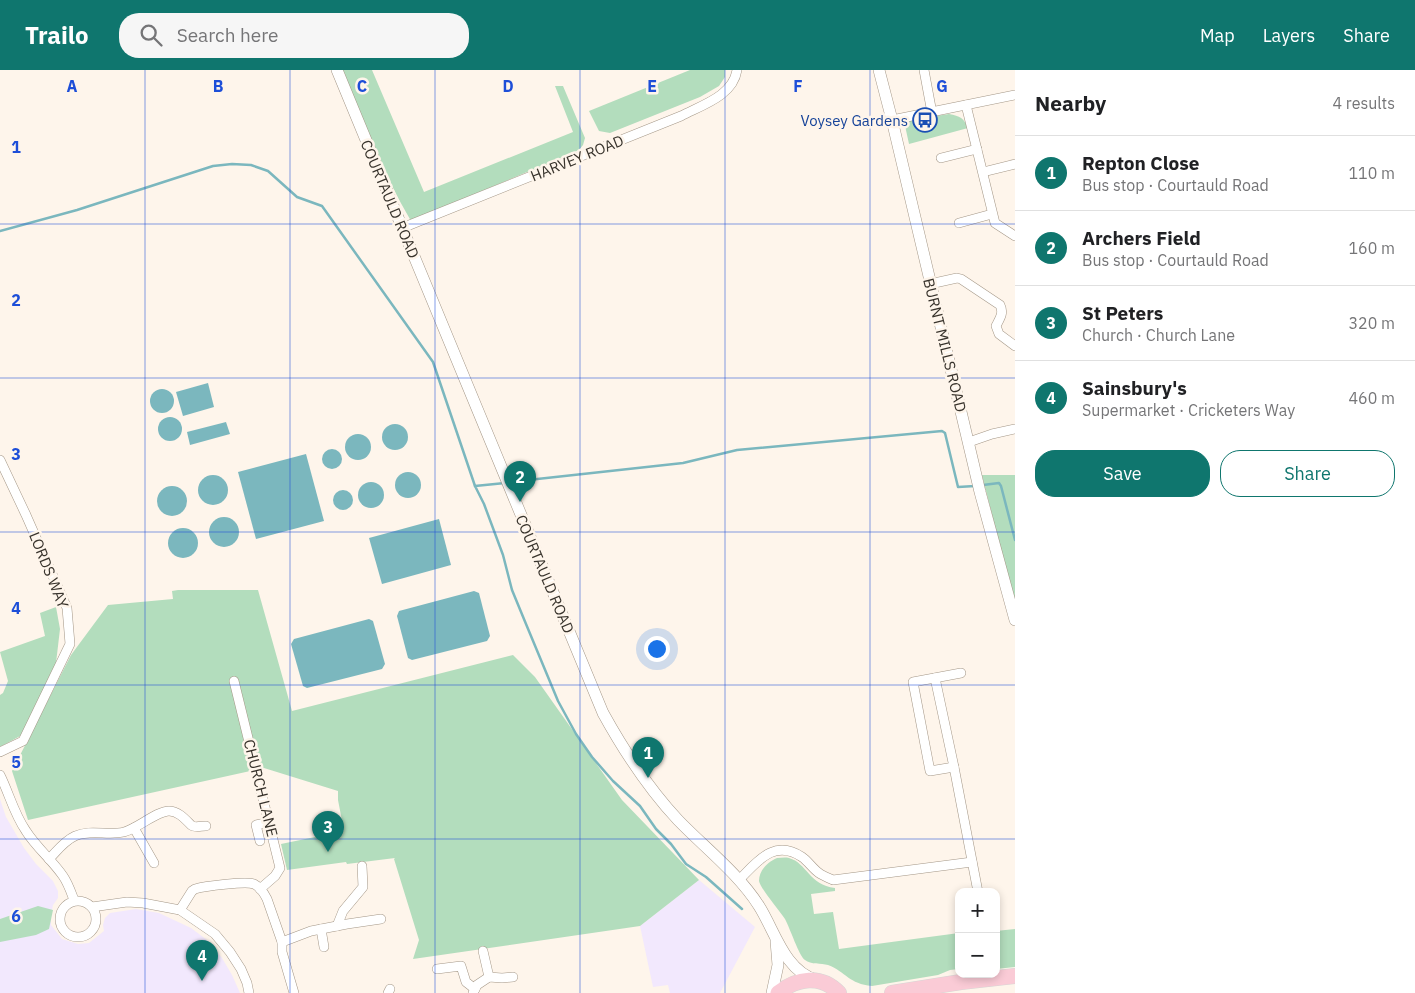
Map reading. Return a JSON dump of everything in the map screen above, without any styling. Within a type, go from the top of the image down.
[{"type":"main road","points":[[892,993],[1015,976]]},
{"type":"main road","points":[[778,993],[805,980],[828,985],[849,993]]},
{"type":"street","name":"COURTAULD ROAD","points":[[337,70],[603,713],[648,784],[677,819],[739,880],[759,905],[782,947],[796,967],[805,975],[828,985]]},
{"type":"street","name":"HARVEY ROAD","points":[[402,228],[681,116],[722,94],[733,83],[737,70]]},
{"type":"street","name":"BURNT MILLS ROAD","points":[[879,70],[980,492],[1015,620]]},
{"type":"street","points":[[924,70],[932,113]]},
{"type":"street","points":[[892,120],[1015,95]]},
{"type":"street","points":[[966,105],[995,223],[1015,236]]},
{"type":"street","points":[[941,158],[977,149]]},
{"type":"street","points":[[983,172],[1015,164]]},
{"type":"street","points":[[959,223],[992,214]]},
{"type":"street","points":[[930,284],[957,278],[961,279],[1000,305],[1002,314],[996,326],[999,334],[1015,346]]},
{"type":"street","points":[[968,442],[1015,429]]},
{"type":"street","name":"LORDS WAY","points":[[0,460],[67,608],[70,644],[23,741],[0,752]]},
{"type":"street","points":[[954,767],[930,771],[913,682],[961,673]]},
{"type":"street","points":[[935,678],[977,888]]},
{"type":"street","name":"CHURCH LANE","points":[[234,680],[280,868],[275,876],[260,889]]},
{"type":"street","points":[[0,775],[9,793],[15,812],[25,830],[64,877],[74,900]]},
{"type":"street","points":[[49,859],[68,840],[76,836],[87,832],[123,832],[164,811],[171,811],[188,821],[191,825],[206,826]]},
{"type":"street","points":[[260,841],[256,825],[270,822]]},
{"type":"street","points":[[134,828],[154,863]]},
{"type":"street","points":[[739,880],[760,859],[775,850],[788,851],[802,856],[819,873],[833,880],[972,862]]},
{"type":"street","points":[[337,926],[343,911],[363,887],[362,866]]},
{"type":"street","points":[[180,910],[192,891],[199,888],[246,883],[255,885],[267,898],[282,942],[282,952],[294,993]]},
{"type":"street","points":[[74,900],[86,902],[92,907],[96,914],[96,923],[92,930],[85,936],[78,937],[71,936],[65,932],[60,923],[63,907],[74,900]]},
{"type":"street","points":[[92,907],[127,902],[180,910],[215,934],[230,952],[241,969],[249,993]]},
{"type":"street","points":[[282,942],[311,931],[380,919]]},
{"type":"street","name":"COURTAULD ROAD","points":[[771,927],[778,959],[772,993]]},
{"type":"street","points":[[321,929],[324,947]]},
{"type":"street","points":[[483,951],[489,977]]},
{"type":"street","points":[[437,969],[461,966],[466,982],[474,991],[477,986],[489,977],[513,977]]},
{"type":"shaded area","points":[[0,799],[6,817],[24,848],[36,864],[53,881],[58,891],[58,898],[53,905],[51,925],[62,939],[78,944],[89,943],[104,931],[105,918],[110,913],[136,909],[159,913],[191,928],[207,940],[222,958],[240,993],[0,993]]},
{"type":"shaded area","points":[[699,880],[755,927],[720,993],[670,993],[668,985],[653,987],[640,926]]},
{"type":"green space","points":[[342,70],[372,70],[424,192],[573,132],[555,86],[563,86],[585,138],[583,145],[579,150],[411,221],[383,166]]},
{"type":"green space","points":[[690,70],[725,70],[725,77],[719,86],[700,97],[610,133],[599,131],[589,111]]},
{"type":"green space","points":[[949,114],[961,118],[968,128],[909,144],[904,121]]},
{"type":"green space","points":[[982,475],[1015,475],[1015,606]]},
{"type":"green space","points":[[258,590],[292,711],[513,655],[535,677],[622,800],[699,880],[640,926],[413,959],[419,940],[395,858],[287,870],[281,844],[344,831],[338,791],[264,768],[28,820],[12,771],[71,655],[108,605],[173,599],[172,591]]},
{"type":"green space","points":[[56,607],[60,629],[56,663],[22,735],[0,747],[0,695],[3,693],[8,681],[0,652],[45,636],[40,613]]},
{"type":"green space","points":[[777,858],[788,858],[800,864],[819,883],[835,888],[835,891],[811,894],[814,914],[833,912],[839,949],[955,934],[955,969],[938,975],[872,986],[858,983],[828,965],[807,962],[800,953],[785,919],[760,884],[759,877],[770,862]]},
{"type":"green space","points":[[38,906],[53,910],[49,929],[36,935],[0,942],[0,919]]},
{"type":"green space","points":[[1015,929],[1015,967],[1000,969],[1000,931]]},
{"type":"water","points":[[208,383],[214,407],[183,416],[176,392]]},
{"type":"water","points":[[162,389],[167,390],[173,396],[173,406],[167,412],[162,413],[157,412],[151,406],[150,401],[151,396],[157,390]]},
{"type":"water","points":[[170,417],[175,418],[181,424],[181,434],[175,440],[170,441],[165,440],[159,434],[158,429],[159,424],[165,418]]},
{"type":"water","points":[[226,422],[230,434],[190,445],[187,432]]},
{"type":"water","points":[[395,424],[404,428],[408,437],[404,446],[395,450],[386,446],[382,437],[386,428]]},
{"type":"water","points":[[358,434],[367,438],[371,447],[367,456],[358,460],[349,456],[345,447],[349,438]]},
{"type":"water","points":[[328,449],[336,449],[342,455],[342,463],[336,469],[328,469],[322,463],[322,455]]},
{"type":"water","points":[[306,454],[324,521],[256,539],[238,472]]},
{"type":"water","points":[[408,472],[417,476],[421,485],[417,494],[408,498],[399,494],[395,485],[399,476]]},
{"type":"water","points":[[213,475],[224,479],[228,490],[224,501],[213,505],[202,501],[198,490],[202,479]]},
{"type":"water","points":[[371,482],[380,486],[384,495],[380,504],[371,508],[362,504],[358,495],[362,486]]},
{"type":"water","points":[[172,486],[183,490],[187,501],[183,512],[172,516],[161,512],[157,501],[161,490]]},
{"type":"water","points":[[339,490],[347,490],[353,496],[353,504],[347,510],[339,510],[333,504],[333,496]]},
{"type":"water","points":[[224,517],[235,521],[239,532],[235,543],[224,547],[213,543],[209,532],[213,521]]},
{"type":"water","points":[[439,519],[451,565],[382,584],[369,538]]},
{"type":"water","points":[[183,528],[194,532],[198,543],[194,554],[183,558],[172,554],[168,543],[172,532]]},
{"type":"water","points":[[474,591],[479,593],[490,636],[487,641],[412,660],[408,658],[397,616],[399,611]]},
{"type":"water","points":[[369,619],[373,621],[385,664],[382,669],[307,688],[303,686],[291,644],[294,639]]},
{"type":"waterway","points":[[0,231],[77,210],[213,166],[251,165],[268,171],[297,197],[322,206],[433,362],[475,486]]},
{"type":"waterway","points":[[510,482],[683,463],[737,450],[942,431],[945,433],[958,487],[975,486]]},
{"type":"waterway","points":[[505,483],[475,486],[484,504],[503,555],[512,590],[558,701],[576,734],[592,757],[613,781],[640,806],[656,829],[671,844],[686,864],[706,877],[742,909]]},
{"type":"waterway","points":[[983,485],[999,483],[1001,486],[1015,540]]},
{"type":"place","name":"Voysey Gardens","points":[[925,120]]},
{"type":"place","name":"Archers Field","points":[[520,502]]},
{"type":"place","name":"Repton Close","points":[[648,778]]},
{"type":"place","name":"St Peters","points":[[328,852]]},
{"type":"place","name":"Sainsbury's","points":[[202,981]]}]
